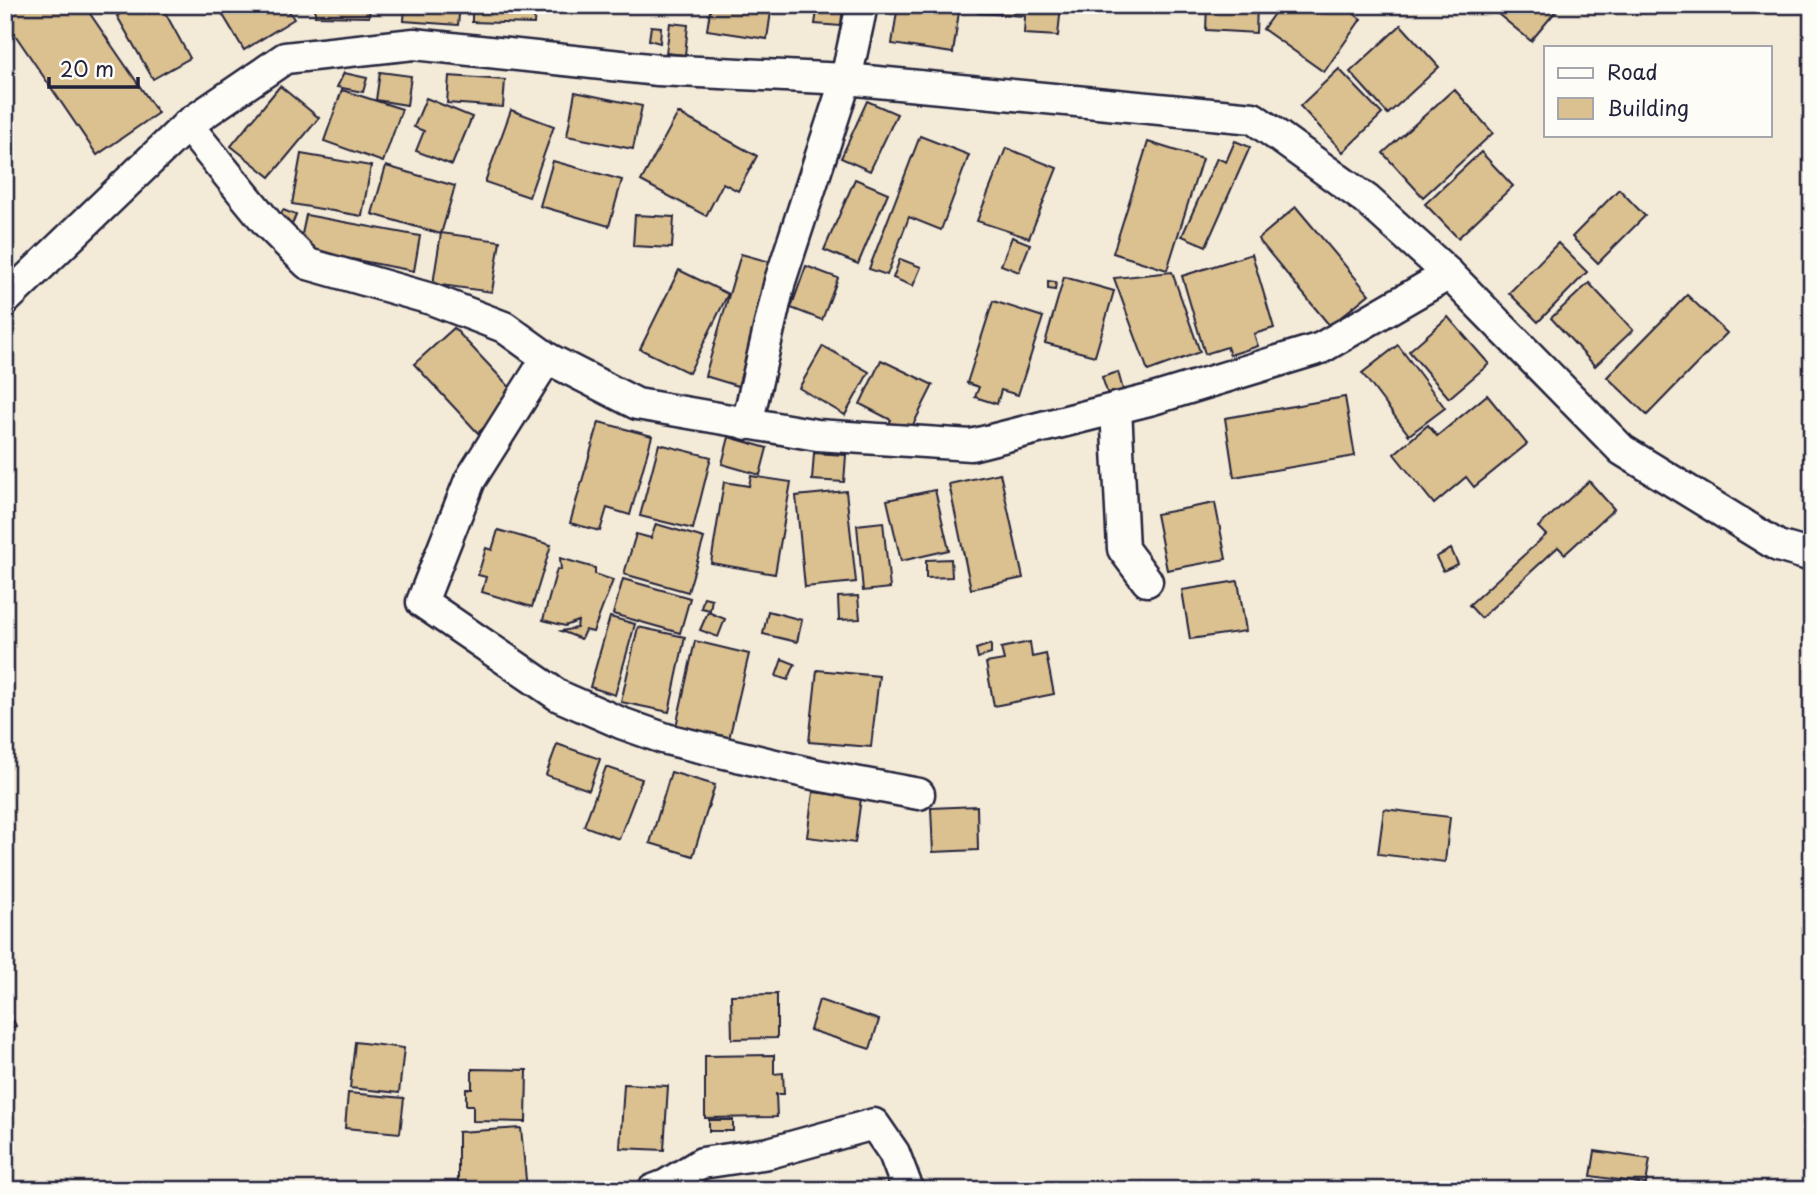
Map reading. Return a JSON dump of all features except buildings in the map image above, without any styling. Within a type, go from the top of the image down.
[{"type":"street","points":[[747,424],[780,281],[846,79],[862,5]]},
{"type":"street","points":[[5,300],[187,125],[285,58],[414,44],[659,70],[846,79],[1253,118],[1367,200],[1448,274],[1622,450],[1778,546],[1812,556]]},
{"type":"street","points":[[187,125],[268,223],[308,264],[431,299],[504,327],[547,358],[637,404],[817,435],[971,446],[1116,408],[1321,348],[1448,274]]},
{"type":"street","points":[[547,358],[470,480],[422,602],[559,696],[621,723],[666,739],[817,775],[919,794]]},
{"type":"street","points":[[1116,408],[1123,550],[1147,581]]},
{"type":"street","points":[[653,1190],[702,1163],[769,1153],[874,1124],[894,1153],[908,1190]]}]
